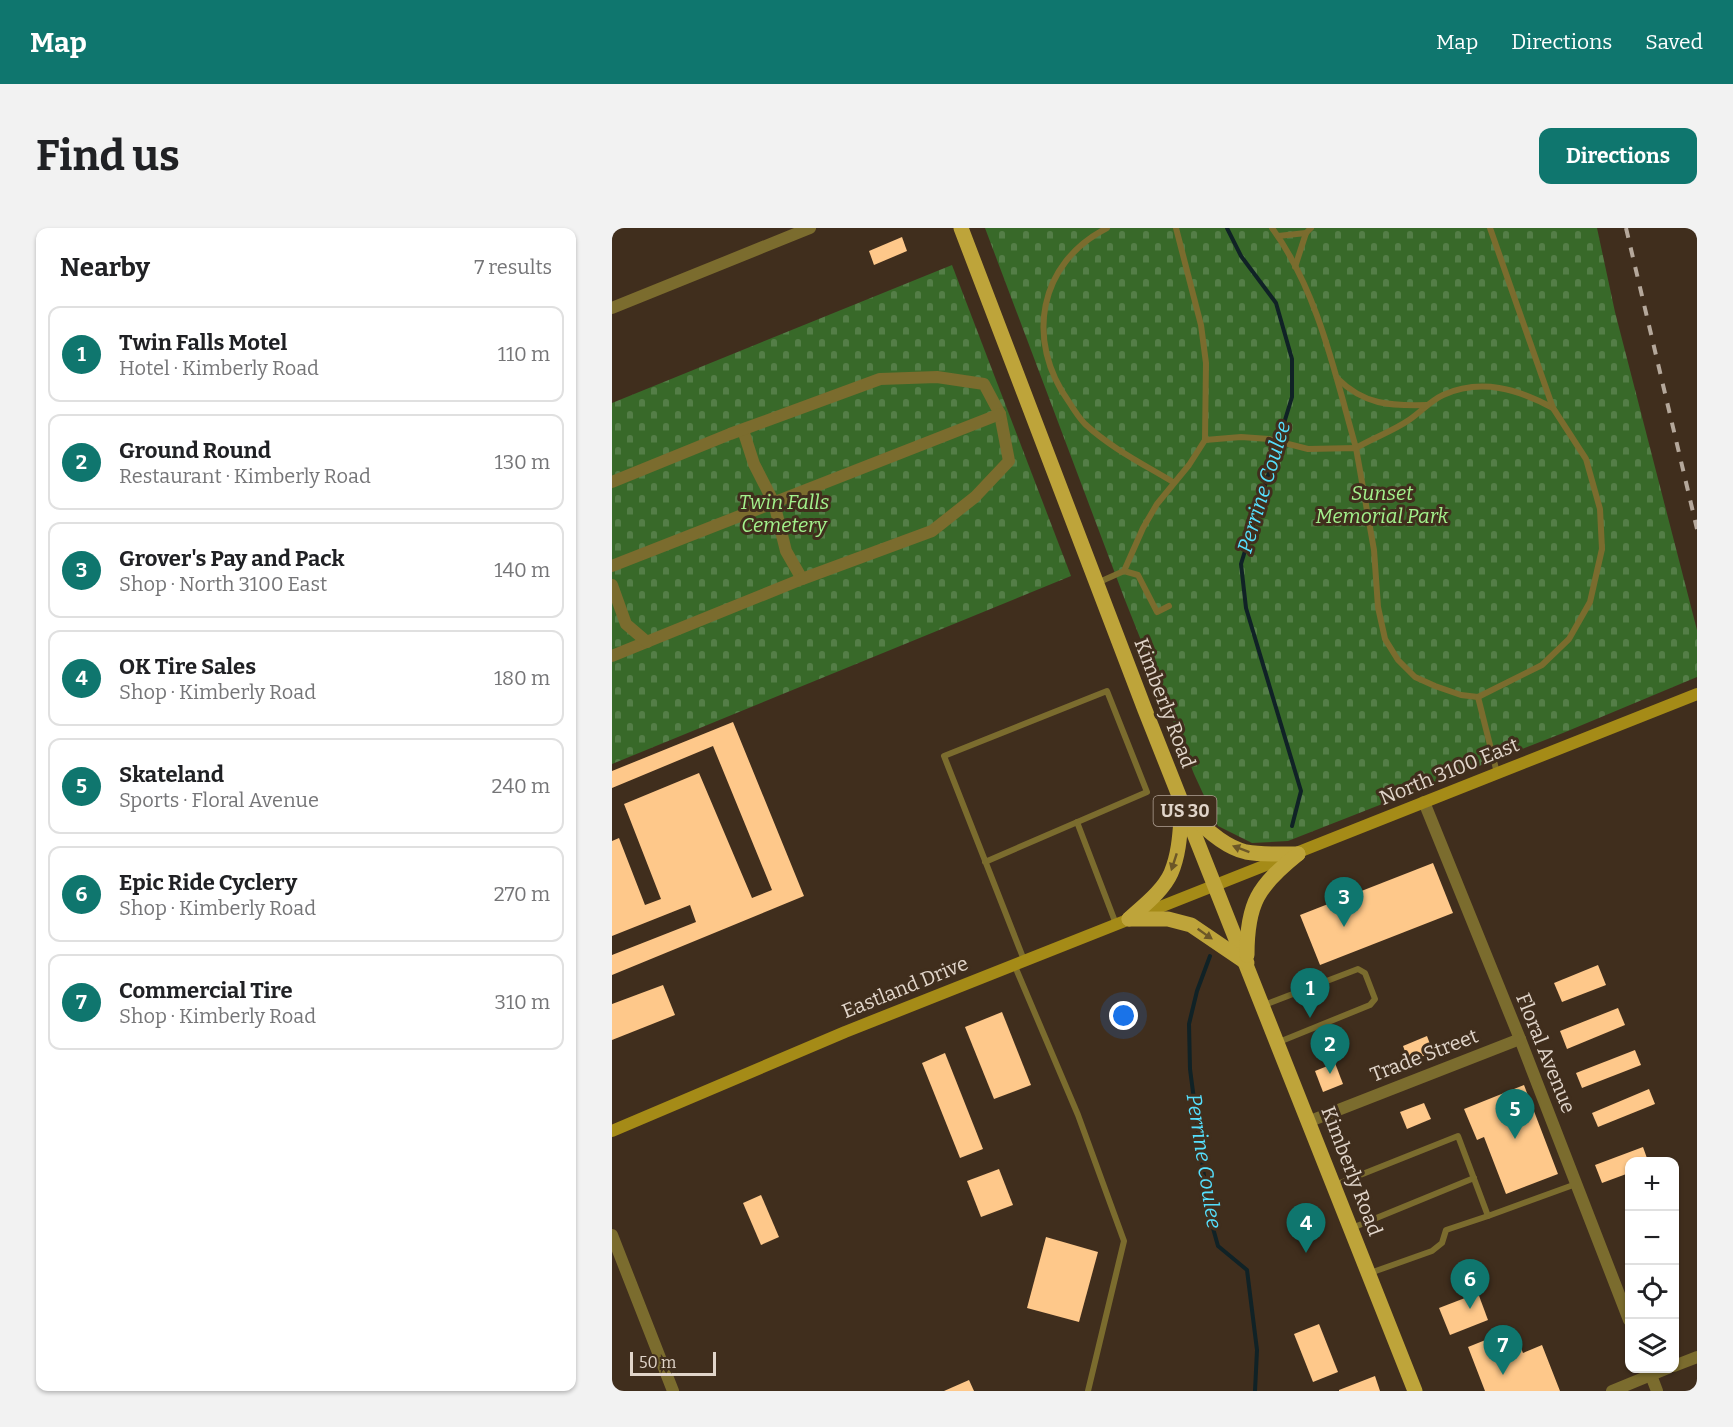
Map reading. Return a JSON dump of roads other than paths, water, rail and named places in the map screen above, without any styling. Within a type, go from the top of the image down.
[{"type":"main road","name":"Kimberly Road","points":[[961,228],[1182,804],[1264,1005],[1415,1391]]},
{"type":"main road","name":"North 3100 East","points":[[1216,885],[1697,694]]},
{"type":"main road","points":[[1182,804],[1203,826],[1220,839],[1244,852],[1298,854]]},
{"type":"main road","points":[[1123,922],[1151,898],[1170,875],[1178,851],[1182,804]]},
{"type":"main road","points":[[1246,963],[1247,933],[1255,900],[1264,885],[1298,854]]},
{"type":"main road","name":"Eastland Drive","points":[[612,1131],[845,1032],[1216,885]]},
{"type":"main road","points":[[1123,922],[1168,919],[1191,925],[1246,963]]},
{"type":"street","points":[[612,308],[810,228]]},
{"type":"street","points":[[612,482],[880,379],[937,377],[984,384],[1000,414],[1009,461],[975,497],[932,531],[802,579],[612,656]]},
{"type":"street","points":[[612,566],[1000,414]]},
{"type":"street","points":[[743,430],[754,464],[774,502],[786,551],[802,579]]},
{"type":"street","points":[[612,585],[626,624],[647,642]]},
{"type":"street","name":"Floral Avenue","points":[[1424,801],[1520,1039],[1629,1319]]},
{"type":"street","name":"Trade Street","points":[[1310,1121],[1520,1039]]},
{"type":"street","points":[[612,1235],[673,1391]]},
{"type":"street","points":[[1679,1364],[1697,1357]]},
{"type":"street","points":[[1612,1391],[1648,1373]]},
{"type":"street","points":[[1650,1373],[1657,1391]]},
{"type":"lane","points":[[1107,228],[1088,238],[1068,256],[1050,286],[1042,325],[1047,360],[1061,392],[1083,423],[1109,444],[1173,482]]},
{"type":"lane","points":[[1124,571],[1143,528],[1173,482],[1189,465],[1205,441],[1206,363],[1201,325],[1176,228]]},
{"type":"lane","points":[[1272,228],[1295,267],[1316,314],[1356,448],[1374,550],[1378,608],[1385,639],[1398,660],[1415,677],[1461,695],[1478,697],[1542,665],[1569,639],[1590,602],[1602,549],[1600,509],[1586,459],[1553,408],[1490,228]]},
{"type":"lane","points":[[1278,236],[1309,231]]},
{"type":"lane","points":[[1295,267],[1309,231]]},
{"type":"lane","points":[[1336,378],[1350,391],[1376,403],[1401,406],[1427,405]]},
{"type":"lane","points":[[1205,441],[1241,437],[1269,439],[1308,449],[1356,448],[1409,420],[1427,405],[1443,396],[1471,386],[1494,385],[1532,397],[1553,408]]},
{"type":"lane","points":[[1097,583],[1124,571],[1138,575],[1157,612],[1169,606]]},
{"type":"lane","points":[[985,862],[1147,792],[1107,692],[944,756],[1124,1241],[1088,1391]]},
{"type":"lane","points":[[1478,697],[1497,773]]},
{"type":"lane","points":[[1077,822],[1123,922]]},
{"type":"lane","points":[[1264,1005],[1358,969],[1365,973],[1372,990],[1375,999],[1370,1005],[1278,1042]]},
{"type":"lane","points":[[1335,1185],[1458,1136],[1488,1216]]},
{"type":"lane","points":[[1352,1228],[1474,1178]]},
{"type":"lane","points":[[1369,1273],[1432,1251],[1442,1244],[1446,1230],[1576,1184]]},
{"type":"waterway","name":"Perrine Coulee","points":[[1227,228],[1241,256],[1276,303],[1292,359],[1292,397],[1241,564],[1246,608],[1301,791],[1292,826]]},
{"type":"waterway","name":"Perrine Coulee","points":[[1210,956],[1197,991],[1189,1024],[1190,1069],[1209,1214],[1218,1246],[1247,1270],[1257,1350],[1255,1391]]},
{"type":"railway","points":[[1626,228],[1697,529]]},
{"type":"place","name":"Grover's Pay and Pack","points":[[1344,927]]},
{"type":"place","name":"Twin Falls Motel","points":[[1310,1018]]},
{"type":"place","name":"Ground Round","points":[[1330,1074]]},
{"type":"place","name":"Skateland","points":[[1515,1139]]},
{"type":"place","name":"OK Tire Sales","points":[[1306,1253]]},
{"type":"place","name":"Epic Ride Cyclery","points":[[1470,1309]]},
{"type":"place","name":"Commercial Tire","points":[[1503,1375]]},
{"type":"park label","name":"Sunset Memorial Park","points":[[1382,504]]},
{"type":"park label","name":"Twin Falls Cemetery","points":[[784,514]]}]
